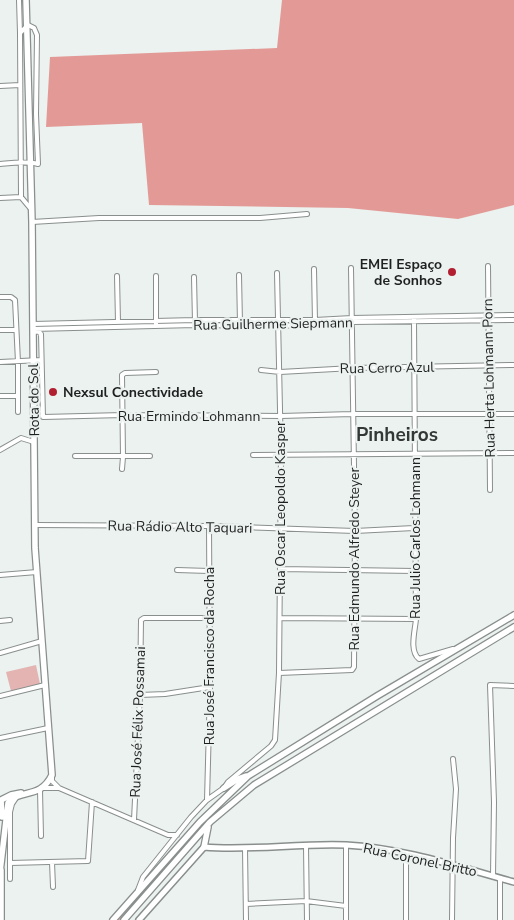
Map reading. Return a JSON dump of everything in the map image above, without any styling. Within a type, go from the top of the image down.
[{"type":"highway","name":"Rota do Sol","points":[[26,0],[36,328],[34,361],[36,572],[52,775]]},
{"type":"highway","points":[[113,920],[200,822],[248,776],[514,615]]},
{"type":"highway","points":[[124,920],[210,822],[240,796],[270,775],[514,627]]},
{"type":"highway","points":[[1,800],[10,800],[39,790],[52,775]]},
{"type":"highway","points":[[224,788],[238,779],[248,776]]},
{"type":"highway","points":[[1,800],[10,795],[39,790]]},
{"type":"highway","points":[[1,800],[4,806],[5,824]]},
{"type":"highway","points":[[1,800],[3,842]]},
{"type":"highway","points":[[1,920],[3,842],[7,807],[10,800]]},
{"type":"highway","points":[[204,847],[210,822]]},
{"type":"main road","name":"Rua Coronel Britto","points":[[204,847],[245,848],[346,845],[406,854],[514,882]]},
{"type":"main road","points":[[139,920],[204,847]]},
{"type":"street","points":[[19,0],[21,197],[31,209]]},
{"type":"street","points":[[20,33],[28,25]]},
{"type":"street","points":[[0,86],[20,85]]},
{"type":"street","points":[[0,164],[30,162]]},
{"type":"street","points":[[0,198],[21,197]]},
{"type":"street","points":[[32,222],[99,218],[260,218],[307,214]]},
{"type":"street","name":"Rua Herta Lohmann Porn","points":[[488,266],[490,490]]},
{"type":"street","name":"Rua Edmundo Alfredo Steyer","points":[[279,673],[352,670],[354,667],[355,531],[351,268]]},
{"type":"street","points":[[314,269],[315,322]]},
{"type":"street","name":"Rua Oscar Leopoldo Kasper","points":[[224,788],[228,782],[274,743],[276,736],[280,618],[281,455],[277,274]]},
{"type":"street","points":[[239,275],[241,324]]},
{"type":"street","points":[[117,276],[118,324]]},
{"type":"street","points":[[156,276],[156,324]]},
{"type":"street","points":[[194,277],[195,323]]},
{"type":"street","points":[[0,297],[11,297],[15,300],[18,412]]},
{"type":"street","name":"Rua Guilherme Siepmann","points":[[488,318],[514,315]]},
{"type":"street","name":"Rua Guilherme Siepmann","points":[[195,323],[218,326],[352,320],[488,318],[514,320]]},
{"type":"street","name":"Rua Julio Carlos Lohmann","points":[[414,319],[416,619],[414,650],[416,657],[423,658],[457,648]]},
{"type":"street","points":[[218,320],[218,326]]},
{"type":"street","name":"Rua Guilherme Siepmann","points":[[36,328],[195,323],[218,320],[241,324]]},
{"type":"street","points":[[34,424],[43,417],[41,360],[36,328]]},
{"type":"street","points":[[0,330],[16,330]]},
{"type":"street","points":[[0,362],[41,360]]},
{"type":"street","name":"Rua Cerro Azul","points":[[261,370],[280,372],[353,368],[514,365]]},
{"type":"street","points":[[122,469],[122,375],[125,373],[156,372]]},
{"type":"street","points":[[0,396],[18,396]]},
{"type":"street","name":"Rua Ermindo Lohmann","points":[[43,417],[514,414]]},
{"type":"street","points":[[0,450],[21,438],[34,442]]},
{"type":"street","points":[[253,455],[354,456],[514,453]]},
{"type":"street","points":[[75,456],[150,456]]},
{"type":"street","name":"Rua Rádio Alto Taquari","points":[[35,525],[209,526],[355,531],[414,528]]},
{"type":"street","name":"Rua José Francisco da Rocha","points":[[207,800],[210,687],[209,526]]},
{"type":"street","points":[[280,569],[415,571]]},
{"type":"street","points":[[177,570],[209,571]]},
{"type":"street","points":[[0,574],[36,572]]},
{"type":"street","name":"Rua José Félix Possamai","points":[[134,820],[140,695],[141,620],[144,618],[209,618]]},
{"type":"street","points":[[280,618],[416,619]]},
{"type":"street","points":[[0,621],[10,620]]},
{"type":"street","points":[[0,653],[42,642]]},
{"type":"street","points":[[493,876],[494,802],[490,685],[514,686]]},
{"type":"street","points":[[0,696],[44,686]]},
{"type":"street","points":[[140,695],[165,694],[210,687]]},
{"type":"street","points":[[0,738],[48,728]]},
{"type":"street","points":[[452,920],[452,865],[456,789],[453,759]]},
{"type":"street","points":[[52,775],[54,782],[60,788],[168,835],[173,840]]},
{"type":"street","points":[[208,786],[218,792]]},
{"type":"street","points":[[41,836],[39,790],[60,788]]},
{"type":"street","points":[[137,892],[143,877],[191,817],[207,800],[224,788]]},
{"type":"street","points":[[10,879],[10,808],[18,797]]},
{"type":"street","points":[[10,863],[88,861],[92,802]]},
{"type":"street","points":[[168,835],[177,835]]},
{"type":"street","points":[[346,845],[346,920]]},
{"type":"street","points":[[306,846],[307,920]]},
{"type":"street","points":[[245,848],[246,920]]},
{"type":"street","points":[[406,854],[406,920]]},
{"type":"street","points":[[52,862],[53,888]]},
{"type":"street","points":[[500,878],[500,920]]},
{"type":"street","points":[[246,904],[306,901],[346,906]]},
{"type":"shaded area","points":[[282,0],[514,0],[514,205],[458,219],[348,208],[149,205],[142,123],[46,127],[50,57],[277,48]]},
{"type":"shaded area","points":[[36,665],[40,684],[11,691],[6,672]]},
{"type":"shaded area","points":[[181,846],[184,848],[120,920],[115,920]]},
{"type":"place","name":"EMEI Espaço de Sonhos","points":[[452,272]]},
{"type":"place","name":"Nexsul Conectividade","points":[[53,392]]},
{"type":"district","name":"Pinheiros","points":[[397,435]]}]
